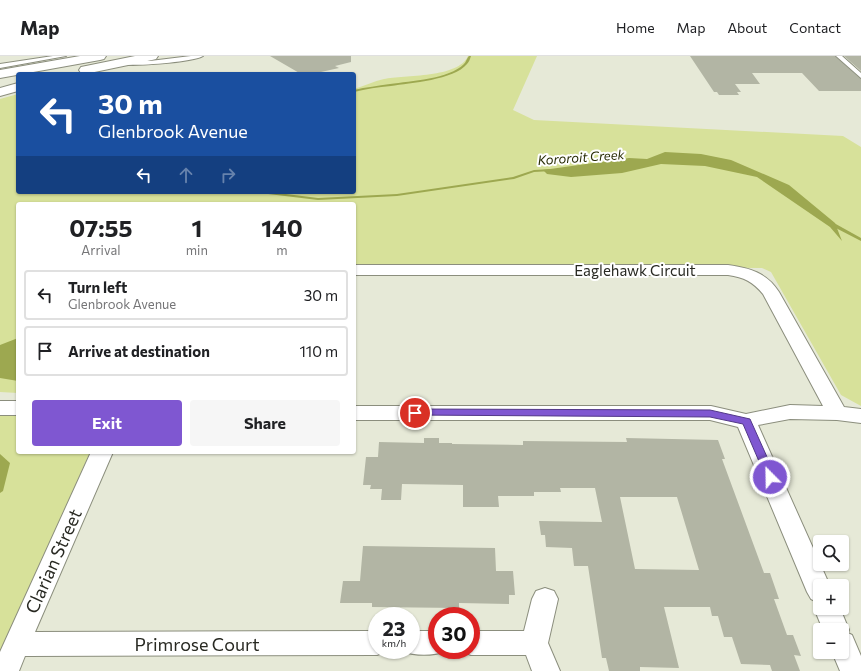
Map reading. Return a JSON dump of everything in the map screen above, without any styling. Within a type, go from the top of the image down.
[{"type":"main road","points":[[0,74],[100,56]]},
{"type":"main road","points":[[75,72],[152,56]]},
{"type":"main road","points":[[0,85],[16,82]]},
{"type":"main road","points":[[0,92],[16,88]]},
{"type":"street","name":"Eaglehawk Circuit","points":[[356,270],[728,270],[755,275],[771,292],[837,413]]},
{"type":"street","points":[[0,408],[16,408]]},
{"type":"street","points":[[356,413],[710,413],[746,421],[790,412],[837,413],[861,416]]},
{"type":"street","points":[[746,421],[814,579]]},
{"type":"street","name":"Clarian Street","points":[[5,671],[101,454]]},
{"type":"street","points":[[545,599],[535,643],[546,671]]},
{"type":"street","name":"Primrose Court","points":[[16,644],[368,643]]},
{"type":"street","points":[[480,643],[535,643]]},
{"type":"lane","points":[[0,66],[63,56]]},
{"type":"lane","points":[[120,63],[141,64],[200,56]]},
{"type":"lane","points":[[839,56],[861,76]]},
{"type":"shaded area","points":[[468,56],[537,56],[513,110],[534,120],[843,136],[861,147],[861,406],[841,395],[771,272],[762,268],[356,266],[356,202],[16,202],[16,393],[0,392],[0,99],[16,95],[16,194],[356,194],[356,88],[384,79],[443,72],[463,63]]},
{"type":"shaded area","points":[[665,152],[701,154],[731,160],[789,185],[835,223],[842,241],[830,227],[757,177],[705,166],[661,164],[622,173],[571,177],[547,174],[543,170],[629,158],[647,159]]},
{"type":"shaded area","points":[[16,339],[16,381],[0,378],[0,345]]},
{"type":"shaded area","points":[[0,413],[16,413],[16,454],[89,454],[0,657]]},
{"type":"shaded area","points":[[0,454],[10,463],[3,491],[0,493]]},
{"type":"building","points":[[270,56],[351,56],[351,62],[335,66],[339,68],[321,72],[298,72]]},
{"type":"building","points":[[690,56],[835,56],[861,79],[861,91],[819,91],[802,73],[752,73],[760,84],[735,84],[741,92],[737,92],[739,95],[719,95],[717,92],[714,92]]},
{"type":"building","points":[[844,56],[861,56],[861,71]]},
{"type":"building","points":[[424,438],[439,438],[439,443],[452,444],[523,445],[523,441],[627,442],[626,438],[718,440],[725,459],[722,459],[764,573],[770,573],[779,599],[774,599],[787,635],[793,635],[801,656],[794,655],[800,671],[772,671],[770,665],[741,664],[732,637],[724,637],[718,616],[712,616],[710,607],[664,607],[679,668],[640,667],[640,671],[609,671],[606,658],[602,658],[588,566],[574,566],[572,548],[546,547],[545,535],[541,535],[539,521],[602,522],[595,488],[560,488],[561,492],[534,492],[534,496],[498,496],[499,507],[463,507],[463,485],[402,484],[401,500],[381,500],[382,489],[370,489],[371,485],[363,485],[366,457],[378,457],[379,442],[424,443]],"holes":[[[620,497],[677,497],[699,570],[635,569]]]},
{"type":"building","points":[[363,546],[495,548],[496,571],[513,571],[515,595],[509,595],[509,604],[459,603],[459,607],[372,607],[372,603],[340,603],[343,581],[360,581]]},
{"type":"waterway","name":"Kororoit Creek","points":[[356,91],[445,75],[457,70],[465,64],[470,56]]},
{"type":"waterway","name":"Kororoit Creek","points":[[277,194],[318,199],[397,195],[514,178],[534,171],[551,170]]},
{"type":"waterway","name":"Kororoit Creek","points":[[832,224],[861,240]]},
{"type":"route","points":[[415,413],[710,413],[746,421],[770,477]]}]
